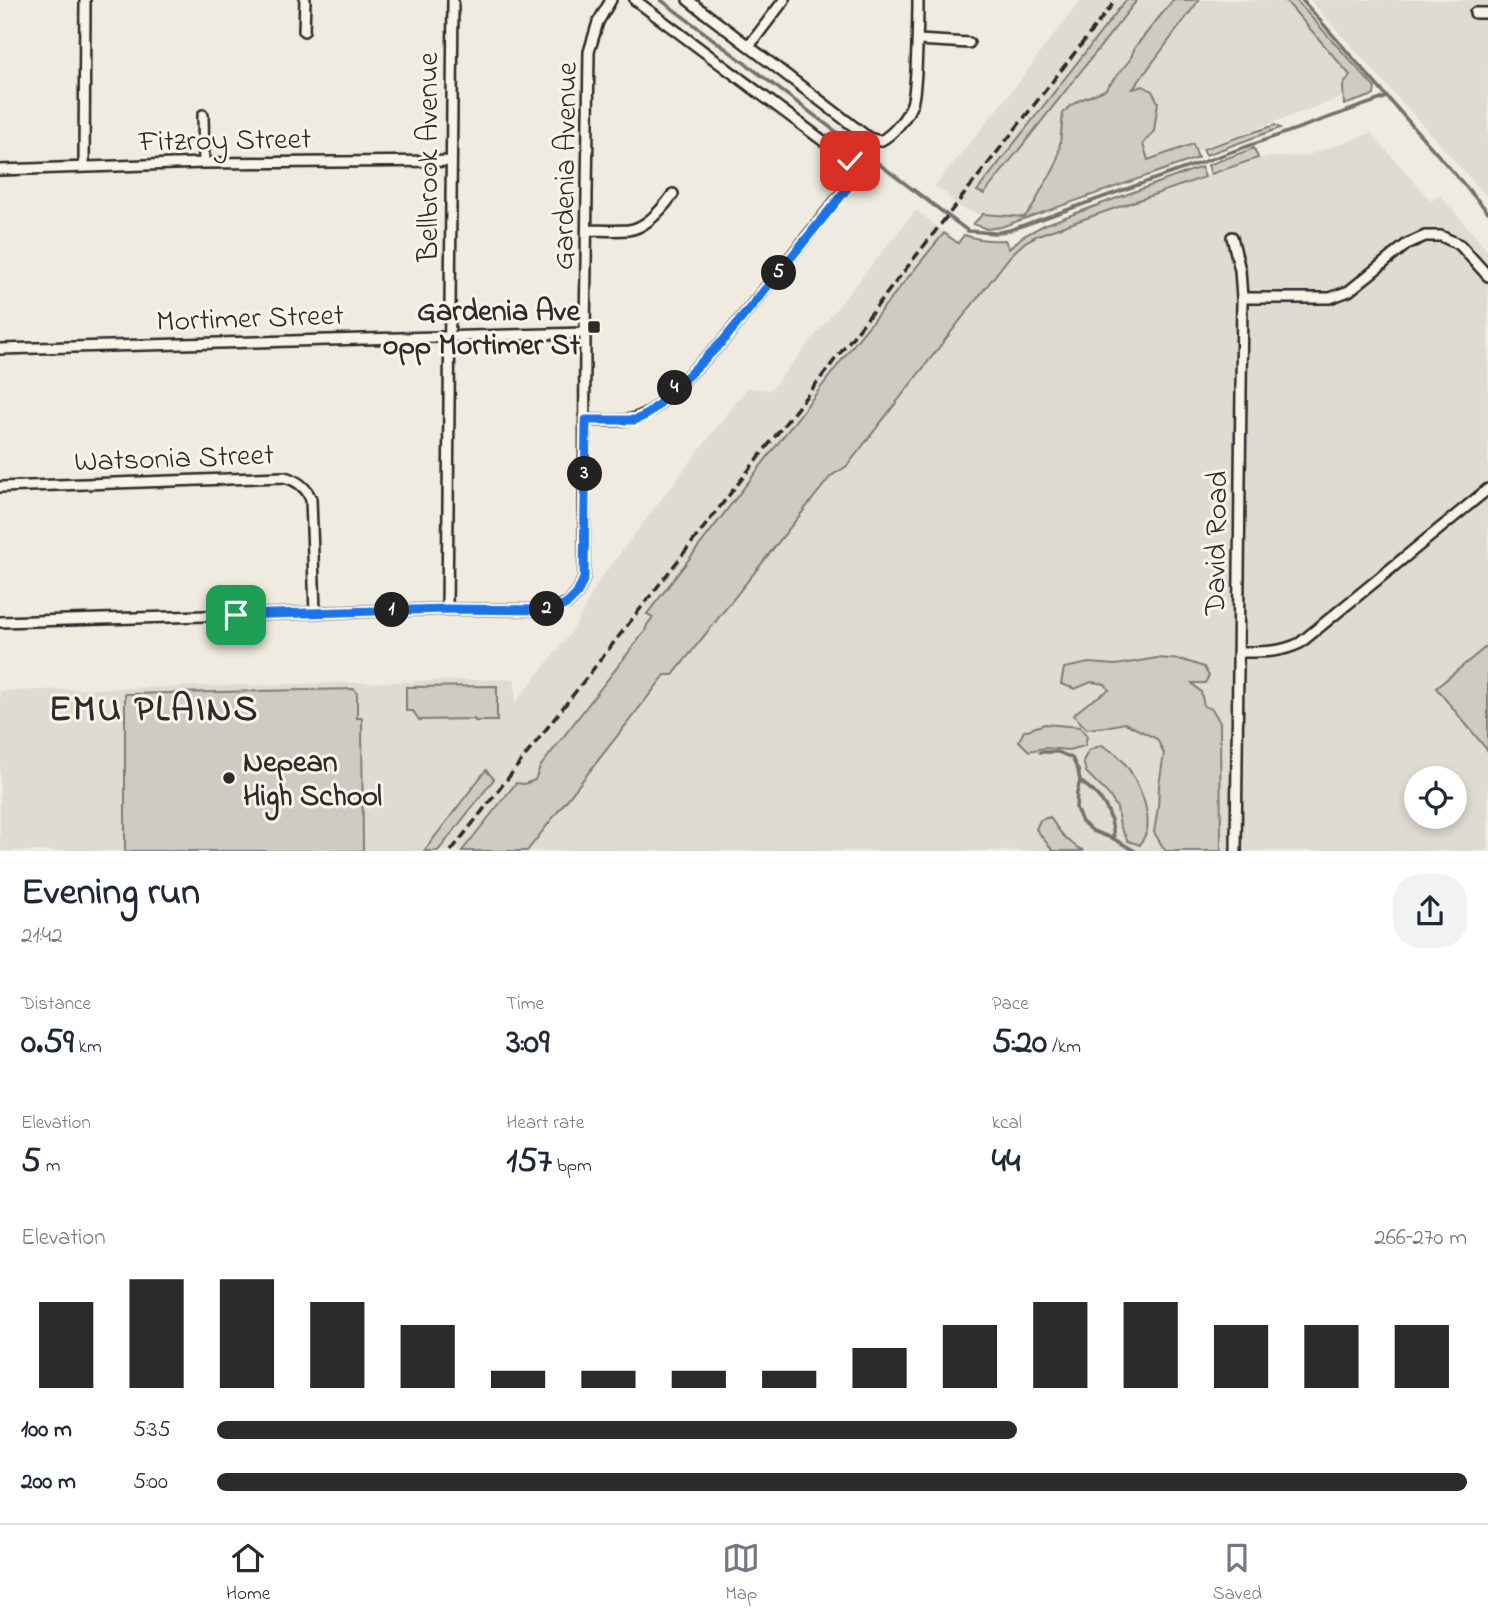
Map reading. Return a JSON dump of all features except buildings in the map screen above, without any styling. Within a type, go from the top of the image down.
[{"type":"street","points":[[84,167],[85,0]]},
{"type":"street","points":[[304,0],[304,31]]},
{"type":"street","name":"Bellbrook Avenue","points":[[447,609],[453,0]]},
{"type":"street","name":"Gardenia Avenue","points":[[0,622],[447,609],[545,610],[563,606],[577,594],[584,578],[589,52],[598,22],[611,0]]},
{"type":"street","points":[[586,420],[635,420],[657,406],[723,341],[856,176],[850,161],[635,0]]},
{"type":"street","points":[[688,0],[869,138],[880,141],[888,137],[912,104],[918,40],[918,0]]},
{"type":"street","points":[[749,46],[784,0]]},
{"type":"street","points":[[1475,13],[1488,13]]},
{"type":"street","points":[[918,40],[969,43]]},
{"type":"street","points":[[203,116],[204,163]]},
{"type":"street","name":"Fitzroy Street","points":[[0,170],[204,163],[450,161]]},
{"type":"street","points":[[587,230],[630,229],[641,226],[662,208],[673,194]]},
{"type":"street","points":[[1242,298],[1340,296],[1407,244],[1425,236],[1441,236],[1460,245],[1488,276]]},
{"type":"street","name":"David Road","points":[[1232,237],[1240,270],[1242,298],[1236,851]]},
{"type":"street","name":"Mortimer Street","points":[[0,349],[585,333]]},
{"type":"street","name":"Watsonia Street","points":[[0,487],[290,478],[305,489],[311,499],[315,612]]},
{"type":"street","points":[[1238,652],[1273,652],[1292,648],[1300,643],[1488,489]]},
{"type":"shaded area","points":[[1081,0],[1285,0],[1363,90],[1033,209],[1024,217],[978,214],[961,208],[945,192],[934,187]]},
{"type":"shaded area","points":[[1126,0],[1137,0],[984,194],[977,191]]},
{"type":"shaded area","points":[[1173,0],[1199,0],[1133,89],[1143,86],[1152,91],[1158,102],[1154,131],[1143,144],[1148,160],[1193,144],[1198,158],[1001,227],[987,229],[973,224],[983,214],[1024,217],[1029,212],[1056,164],[1063,113],[1080,100],[1105,90]]},
{"type":"shaded area","points":[[1285,0],[1296,0],[1375,88],[1374,95],[1344,105],[1343,86],[1350,75]]},
{"type":"shaded area","points":[[1310,0],[1488,0],[1488,198]]},
{"type":"shaded area","points":[[1275,125],[1280,128],[1206,155],[1203,149]]},
{"type":"shaded area","points":[[1371,133],[1431,201],[1440,195],[1488,251],[1488,851],[0,851],[0,691],[515,679],[515,703],[573,630],[600,579],[747,388],[771,390],[916,210],[970,252],[1000,248],[1258,158],[1305,156]]},
{"type":"shaded area","points":[[1254,148],[1258,158],[1211,174],[1208,165]]},
{"type":"shaded area","points":[[1201,167],[1205,177],[1038,235],[1025,242],[1011,255],[847,466],[831,476],[673,675],[665,675],[527,851],[462,851],[516,783],[524,784],[535,780],[540,767],[645,631],[653,617],[647,614],[858,339],[944,233],[958,243],[964,235],[984,240],[1005,240],[1009,249],[1022,237],[1044,225]]},
{"type":"shaded area","points":[[1488,645],[1488,751],[1436,688]]},
{"type":"shaded area","points":[[1157,658],[1183,660],[1204,667],[1209,676],[1205,683],[1192,683],[1201,692],[1204,706],[1212,709],[1220,722],[1221,851],[1164,849],[1154,832],[1164,754],[1157,739],[1125,723],[1087,729],[1073,715],[1109,690],[1105,684],[1091,682],[1075,689],[1061,684],[1064,668],[1089,663],[1116,665]]},
{"type":"shaded area","points":[[497,686],[497,721],[419,720],[413,711],[406,711],[406,687]]},
{"type":"shaded area","points":[[354,689],[357,693],[357,718],[362,718],[363,851],[125,851],[125,694]]},
{"type":"shaded area","points":[[1045,724],[1080,727],[1087,736],[1085,746],[1068,750],[1045,748],[1029,751],[1019,741],[1024,731]]},
{"type":"shaded area","points":[[1102,745],[1116,754],[1129,769],[1143,799],[1148,820],[1140,845],[1128,841],[1120,826],[1117,808],[1109,795],[1086,772],[1083,761],[1089,750]]},
{"type":"shaded area","points":[[486,770],[494,779],[438,851],[424,851]]},
{"type":"shaded area","points":[[1050,817],[1064,837],[1084,851],[1053,851],[1036,829],[1040,820]]},
{"type":"waterway","points":[[661,0],[968,231],[995,233],[1010,230],[1387,97]]},
{"type":"waterway","points":[[1302,0],[1488,212]]},
{"type":"waterway","points":[[1040,752],[1058,752],[1072,758],[1080,781],[1076,808],[1082,822],[1093,831],[1135,851]]},
{"type":"waterway","points":[[1080,781],[1095,793],[1105,806],[1111,820],[1114,839]]},
{"type":"railway","points":[[451,851],[1116,0]]},
{"type":"place","name":"Gardenia Ave opp Mortimer St","points":[[594,327]]},
{"type":"place","name":"Nepean High School","points":[[229,778]]},
{"type":"district","name":"EMU PLAINS","points":[[154,707]]},
{"type":"route","points":[[236,615],[447,609],[545,610],[568,603],[577,594],[584,578],[586,420],[641,418],[718,347],[854,180],[855,169],[850,161]]}]
